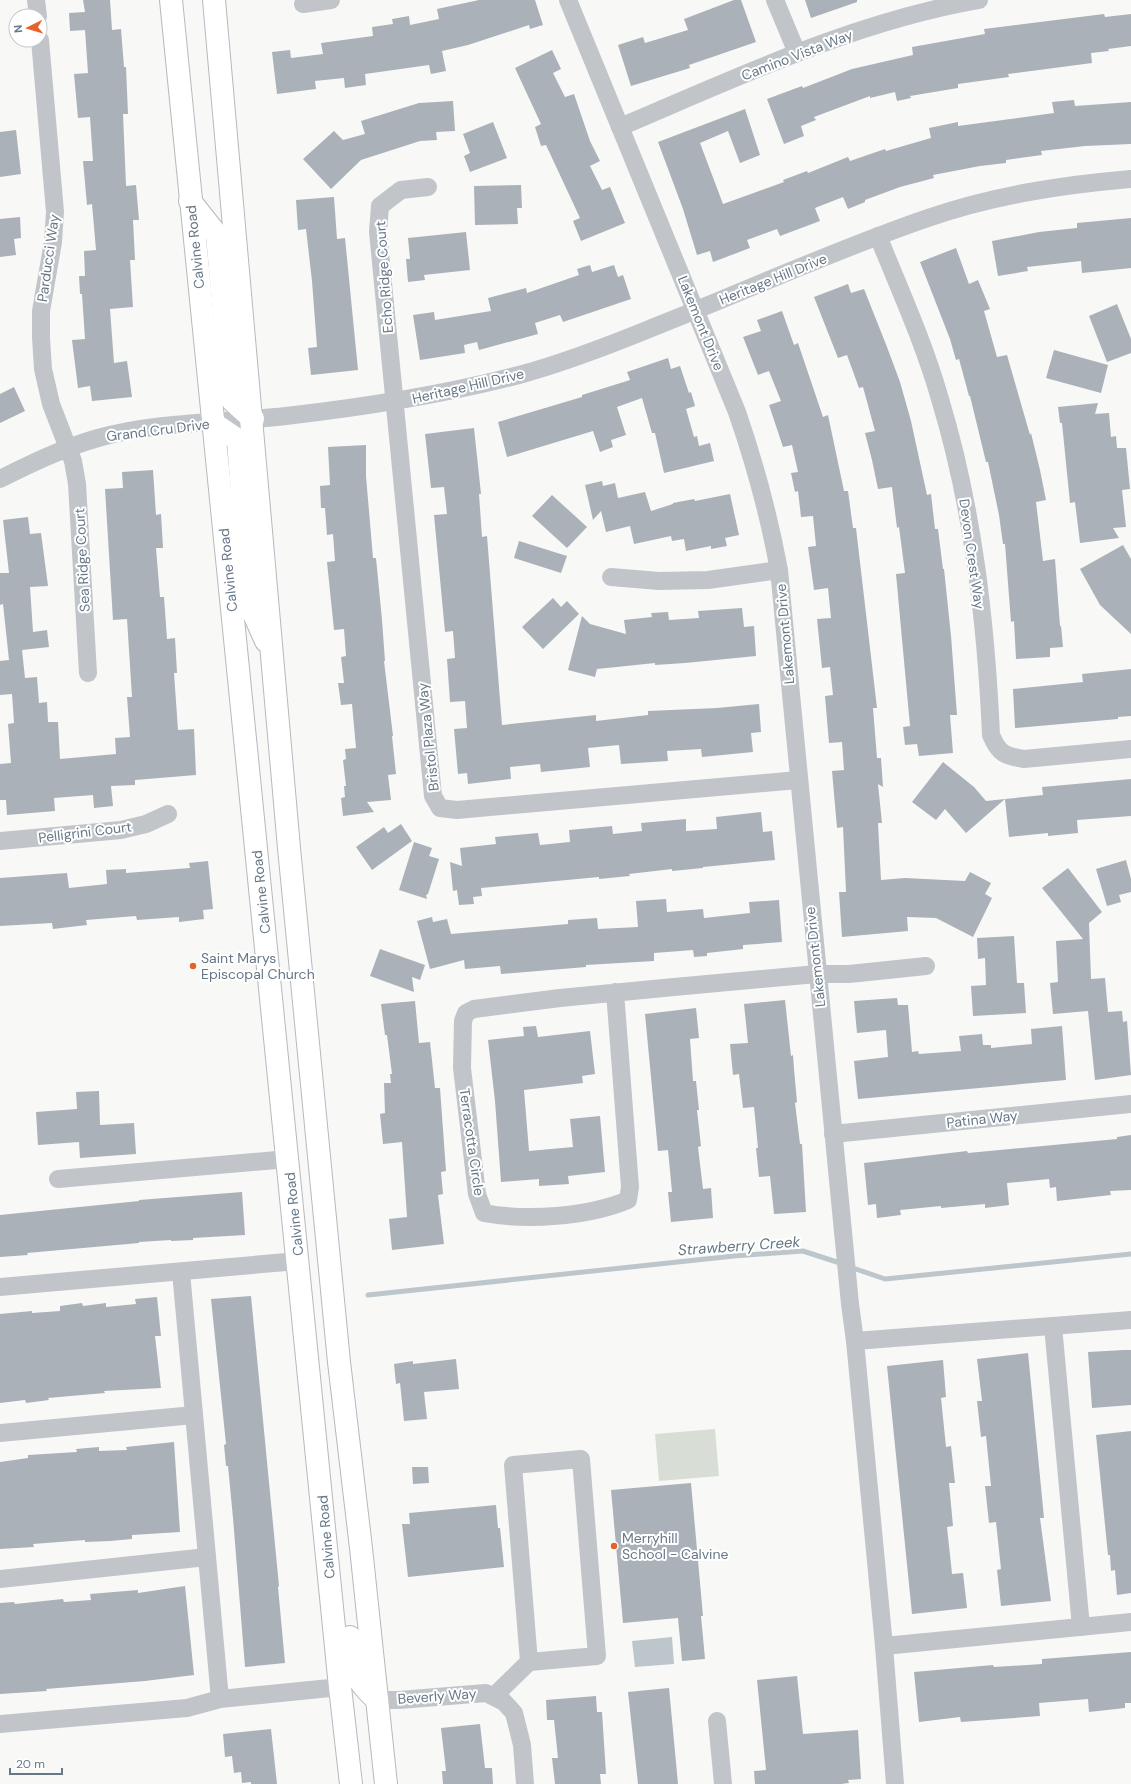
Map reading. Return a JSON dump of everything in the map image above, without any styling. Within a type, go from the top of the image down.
[{"type":"main road","name":"Calvine Road","points":[[171,0],[190,201],[351,1784]]},
{"type":"main road","points":[[214,0],[253,420],[290,856],[336,1330],[386,1784]]},
{"type":"main road","points":[[190,201],[217,236],[232,400],[253,420]]},
{"type":"main road","points":[[213,423],[238,440],[247,558],[253,612],[273,655]]},
{"type":"main road","points":[[288,1163],[308,1182],[320,1306],[336,1330]]},
{"type":"main road","points":[[320,1474],[332,1500],[337,1518],[352,1660],[355,1674],[362,1686],[377,1700]]},
{"type":"street","points":[[303,4],[332,0]]},
{"type":"street","name":"Lakemont Drive","points":[[568,0],[737,412],[755,464],[769,519],[779,570],[817,974],[849,1297],[855,1341],[884,1646],[895,1784]]},
{"type":"street","points":[[775,0],[797,53]]},
{"type":"street","name":"Camino Vista Way","points":[[620,127],[797,53],[872,27],[975,0]]},
{"type":"street","name":"Parducci Way","points":[[41,48],[56,212],[53,242],[41,311],[40,338],[43,369],[51,404],[68,448]]},
{"type":"street","name":"Heritage Hill Drive","points":[[253,420],[395,402],[466,388],[524,374],[600,349],[878,236],[931,216],[985,201],[1042,189],[1131,179]]},
{"type":"street","name":"Echo Ridge Court","points":[[395,402],[378,232],[380,206],[401,190],[428,187]]},
{"type":"street","name":"Devon Crest Way","points":[[878,236],[918,333],[940,399],[958,466],[976,564],[991,736],[996,747],[1002,754],[1024,759],[1131,749]]},
{"type":"street","name":"Bristol Plaza Way","points":[[395,402],[433,796],[440,808],[457,810],[798,780]]},
{"type":"street","name":"Grand Cru Drive","points":[[0,479],[35,461],[68,448],[100,438],[141,429],[253,420]]},
{"type":"street","name":"Sea Ridge Court","points":[[68,448],[78,484],[88,673]]},
{"type":"street","points":[[611,577],[660,581],[708,580],[779,570]]},
{"type":"street","name":"Pelligrini Court","points":[[0,840],[121,830],[146,824],[168,814]]},
{"type":"street","name":"Terracotta Circle","points":[[615,992],[630,1187],[628,1200],[614,1206],[554,1216],[498,1215],[484,1212],[477,1194],[462,1068],[463,1021],[466,1013],[482,1008],[615,992],[817,974],[849,974],[926,966]]},
{"type":"street","name":"Patina Way","points":[[833,1134],[1131,1104]]},
{"type":"street","points":[[58,1179],[288,1163]]},
{"type":"street","points":[[0,1287],[298,1261]]},
{"type":"street","points":[[181,1272],[220,1699]]},
{"type":"street","points":[[855,1341],[1131,1320]]},
{"type":"street","points":[[1053,1326],[1081,1627]]},
{"type":"street","points":[[0,1433],[194,1415]]},
{"type":"street","points":[[494,1696],[529,1662],[597,1656],[581,1459],[513,1465],[529,1662]]},
{"type":"street","points":[[0,1579],[207,1557]]},
{"type":"street","points":[[884,1646],[1131,1622]]},
{"type":"street","points":[[0,1724],[187,1708],[220,1699],[340,1687]]},
{"type":"street","name":"Beverly Way","points":[[377,1700],[399,1700],[486,1693],[494,1696],[504,1702],[514,1713],[522,1745],[525,1784]]},
{"type":"street","points":[[717,1721],[723,1784]]},
{"type":"shaded area","points":[[715,1429],[719,1476],[659,1481],[655,1434]]},
{"type":"shaded area","points":[[672,1637],[674,1664],[635,1667],[632,1641]]},
{"type":"building","points":[[83,0],[110,0],[112,30],[121,29],[124,67],[126,67],[128,114],[123,114],[126,186],[136,185],[139,220],[133,220],[135,260],[130,260],[133,307],[110,309],[114,363],[127,361],[132,397],[92,401],[90,386],[78,388],[72,340],[85,339],[82,294],[80,294],[79,276],[85,276],[84,251],[96,250],[92,204],[87,205],[83,161],[93,161],[90,117],[78,118],[74,74],[88,73],[85,30],[70,31],[69,13],[85,12]]},
{"type":"building","points":[[479,0],[535,0],[543,25],[530,29],[529,25],[468,45],[442,51],[446,71],[431,74],[429,65],[365,74],[366,85],[345,88],[344,78],[315,81],[316,89],[277,94],[272,52],[290,50],[291,58],[323,54],[321,43],[373,36],[372,27],[393,24],[392,19],[409,16],[410,25],[439,19],[437,9]]},
{"type":"building","points":[[734,0],[741,0],[756,42],[689,65],[690,68],[631,86],[618,45],[643,37],[645,43],[688,30],[684,19]]},
{"type":"building","points":[[805,0],[857,0],[857,2],[811,18]]},
{"type":"building","points":[[1104,14],[1105,17],[1131,14],[1131,46],[1091,53],[1092,63],[1008,74],[1009,77],[958,84],[958,88],[910,96],[911,98],[897,101],[895,92],[870,98],[870,96],[814,117],[816,120],[801,126],[804,136],[784,144],[767,99],[802,86],[803,88],[852,69],[913,55],[912,47],[985,34],[984,29]]},
{"type":"building","points":[[552,50],[561,69],[553,73],[565,97],[574,94],[590,141],[600,161],[590,166],[602,190],[610,187],[625,223],[581,241],[573,221],[580,218],[546,145],[541,146],[535,127],[541,124],[515,68]]},
{"type":"building","points":[[1074,100],[1075,106],[1131,102],[1131,144],[1085,146],[1041,151],[1042,155],[1006,160],[1006,163],[980,166],[933,175],[934,178],[900,187],[865,200],[865,202],[848,209],[843,197],[815,208],[820,221],[780,236],[777,229],[747,240],[750,248],[713,262],[710,251],[697,255],[683,209],[658,142],[745,109],[760,155],[740,163],[728,131],[700,143],[723,204],[784,182],[783,180],[807,171],[808,173],[848,157],[850,161],[885,149],[886,151],[931,138],[929,128],[958,122],[958,126],[1054,113],[1052,102]]},
{"type":"building","points":[[453,101],[455,131],[436,132],[437,140],[420,141],[361,160],[331,189],[303,159],[334,131],[343,140],[365,134],[361,121],[419,103]]},
{"type":"building","points":[[493,122],[507,158],[470,172],[464,156],[470,153],[463,134]]},
{"type":"building","points":[[16,130],[21,174],[0,177],[0,132]]},
{"type":"building","points":[[521,185],[522,208],[517,208],[518,224],[475,225],[474,186]]},
{"type":"building","points":[[334,197],[337,239],[345,238],[358,370],[311,375],[308,348],[317,347],[312,281],[306,229],[298,230],[296,200]]},
{"type":"building","points":[[20,217],[21,238],[14,239],[16,255],[0,257],[0,219]]},
{"type":"building","points":[[1131,218],[1131,268],[1082,273],[1081,261],[1027,267],[1028,271],[998,276],[992,241],[1039,232],[1077,228],[1077,223]]},
{"type":"building","points":[[466,232],[470,270],[424,275],[425,280],[408,282],[406,259],[410,259],[408,238]]},
{"type":"building","points":[[956,248],[969,284],[978,280],[990,309],[984,311],[997,357],[1007,355],[1030,435],[1031,433],[1040,470],[1046,500],[1036,502],[1043,561],[1055,559],[1063,647],[1050,648],[1050,657],[1016,659],[1014,621],[1011,622],[1005,544],[1003,544],[999,515],[988,462],[986,462],[970,396],[959,359],[956,360],[950,339],[920,262]]},
{"type":"building","points":[[590,265],[592,272],[614,265],[618,277],[623,275],[631,299],[563,322],[560,315],[535,323],[538,334],[479,350],[477,342],[464,345],[465,353],[420,360],[413,315],[434,312],[435,320],[491,311],[488,298],[526,288],[527,293],[579,275],[577,269]]},
{"type":"building","points":[[848,284],[851,293],[864,289],[887,347],[900,382],[911,421],[927,495],[931,494],[935,529],[938,529],[944,569],[951,636],[957,715],[950,715],[953,753],[919,756],[917,744],[905,745],[903,727],[910,726],[896,574],[905,573],[892,487],[878,489],[865,433],[875,431],[863,387],[859,388],[847,355],[838,358],[814,297]]},
{"type":"building","points":[[1117,304],[1131,339],[1131,353],[1107,362],[1089,316]]},
{"type":"building","points":[[782,311],[794,345],[798,343],[823,417],[828,415],[844,491],[848,491],[853,528],[856,528],[877,708],[873,708],[877,758],[881,758],[883,787],[878,784],[882,823],[878,823],[881,880],[905,878],[965,881],[970,872],[991,883],[985,894],[992,898],[973,937],[936,918],[907,917],[908,931],[842,937],[839,892],[846,892],[843,827],[837,828],[832,771],[844,770],[842,742],[829,743],[825,696],[833,695],[830,667],[822,668],[817,619],[831,618],[828,588],[814,590],[808,547],[816,546],[813,516],[801,517],[798,491],[795,492],[791,473],[798,472],[792,445],[783,447],[769,405],[781,401],[769,371],[758,375],[743,337],[761,331],[757,320]]},
{"type":"building","points":[[1054,350],[1108,365],[1101,393],[1046,378]]},
{"type":"building","points":[[668,358],[671,369],[680,366],[689,393],[691,392],[695,406],[686,409],[694,437],[697,436],[699,446],[710,443],[714,461],[664,473],[655,433],[652,433],[642,398],[617,407],[626,435],[611,440],[613,447],[600,452],[593,431],[507,457],[498,422],[582,397],[582,395],[630,380],[627,372]]},
{"type":"building","points":[[14,387],[25,411],[0,423],[0,394]]},
{"type":"building","points":[[1098,403],[1095,414],[1109,413],[1111,437],[1116,436],[1117,448],[1126,448],[1130,489],[1122,490],[1126,527],[1113,528],[1119,538],[1080,543],[1075,502],[1070,503],[1062,423],[1060,423],[1058,407]]},
{"type":"building","points":[[474,428],[481,494],[479,494],[482,537],[487,536],[502,725],[596,715],[596,721],[648,715],[648,711],[717,708],[759,704],[761,732],[751,733],[753,752],[702,757],[701,749],[667,751],[668,761],[621,764],[619,745],[588,748],[590,767],[541,772],[540,764],[510,767],[511,779],[468,784],[467,773],[458,774],[454,729],[467,728],[465,701],[450,702],[447,659],[455,658],[453,631],[445,632],[434,515],[447,514],[444,487],[431,488],[425,434]]},
{"type":"building","points":[[366,445],[366,476],[373,558],[376,558],[384,661],[396,774],[388,775],[391,800],[367,802],[374,812],[343,816],[341,798],[345,797],[344,786],[346,786],[343,760],[346,759],[345,749],[356,748],[352,704],[341,705],[338,683],[344,683],[341,657],[346,656],[344,629],[334,630],[327,562],[335,561],[333,534],[327,535],[325,508],[321,508],[320,486],[330,485],[328,447]]},
{"type":"building","points":[[153,470],[156,515],[161,514],[163,548],[156,548],[160,597],[164,597],[167,639],[175,638],[177,673],[174,673],[178,730],[194,729],[196,775],[135,780],[135,785],[111,786],[113,806],[94,808],[93,795],[54,798],[55,811],[7,815],[6,800],[0,800],[0,764],[11,763],[8,724],[14,723],[12,694],[0,695],[0,661],[9,660],[3,604],[0,605],[0,573],[9,573],[3,520],[28,517],[30,534],[41,533],[48,586],[30,587],[33,632],[47,630],[49,647],[22,650],[25,678],[37,677],[39,703],[47,702],[48,722],[58,722],[60,759],[116,754],[115,738],[130,737],[127,697],[132,697],[127,619],[113,620],[105,489],[123,488],[122,472]]},
{"type":"building","points":[[602,481],[603,486],[615,483],[618,498],[645,492],[651,511],[673,503],[694,499],[695,501],[730,494],[739,535],[725,538],[727,546],[711,549],[711,546],[686,551],[684,539],[672,541],[671,536],[634,544],[630,526],[606,532],[601,511],[593,520],[585,485]]},
{"type":"building","points":[[552,495],[587,527],[567,548],[532,516]]},
{"type":"building","points":[[519,541],[567,556],[561,573],[514,558]]},
{"type":"building","points":[[1123,545],[1131,559],[1131,634],[1100,605],[1080,569]]},
{"type":"building","points":[[553,598],[561,607],[567,601],[579,614],[543,649],[522,627]]},
{"type":"building","points":[[742,608],[744,627],[754,626],[756,656],[685,663],[655,665],[655,663],[597,669],[595,677],[568,670],[582,616],[590,624],[626,634],[624,620],[652,617],[651,613],[668,612],[669,620],[699,618],[698,611]]},
{"type":"building","points":[[1131,669],[1131,716],[1118,717],[1118,719],[1015,728],[1013,689],[1083,682],[1082,674]]},
{"type":"building","points":[[943,762],[974,787],[986,801],[1005,799],[966,833],[945,809],[936,820],[912,802]]},
{"type":"building","points":[[1131,779],[1131,816],[1077,820],[1078,833],[1048,836],[1048,833],[1009,837],[1005,799],[1043,795],[1042,787]]},
{"type":"building","points":[[761,812],[763,832],[772,831],[775,860],[672,871],[672,869],[629,874],[630,876],[599,879],[599,877],[481,888],[482,896],[473,897],[474,904],[459,905],[457,890],[453,891],[450,862],[462,866],[460,848],[496,844],[495,837],[538,833],[540,845],[570,842],[569,830],[612,826],[613,834],[642,831],[641,823],[686,819],[686,831],[717,829],[716,817]]},
{"type":"building","points":[[401,824],[412,841],[372,870],[356,847],[384,827],[388,833]]},
{"type":"building","points":[[414,842],[432,848],[429,856],[439,859],[428,894],[426,895],[427,899],[399,890]]},
{"type":"building","points":[[1126,860],[1131,879],[1131,892],[1119,895],[1121,902],[1107,906],[1096,869]]},
{"type":"building","points":[[208,861],[213,909],[203,910],[204,919],[179,922],[179,917],[137,920],[136,916],[86,920],[87,925],[53,929],[52,923],[0,926],[0,878],[67,873],[69,888],[107,884],[106,870],[126,869],[126,873],[190,868],[189,863]]},
{"type":"building","points":[[1068,868],[1102,912],[1089,923],[1091,979],[1105,978],[1108,1012],[1122,1011],[1123,1022],[1127,1021],[1131,1075],[1095,1080],[1088,1011],[1053,1014],[1050,983],[1058,982],[1056,941],[1083,939],[1042,888]]},
{"type":"building","points":[[666,899],[667,912],[703,909],[704,918],[750,913],[749,902],[779,900],[782,942],[743,945],[743,949],[707,953],[707,956],[694,957],[693,950],[654,953],[654,961],[586,965],[586,967],[501,974],[500,966],[465,969],[464,960],[430,969],[417,921],[432,917],[433,922],[447,919],[451,934],[568,924],[568,920],[597,918],[598,929],[638,927],[636,901]]},
{"type":"building","points":[[1014,936],[1017,983],[1024,983],[1026,1013],[973,1016],[971,986],[986,985],[985,958],[978,959],[977,938]]},
{"type":"building","points":[[380,949],[425,965],[420,980],[412,977],[414,992],[370,976]]},
{"type":"building","points":[[897,998],[898,1005],[908,1005],[912,1052],[918,1051],[919,1054],[961,1051],[959,1036],[982,1034],[983,1045],[991,1045],[991,1048],[1032,1044],[1031,1029],[1062,1026],[1066,1080],[858,1099],[854,1061],[888,1057],[886,1030],[857,1033],[854,1001]]},
{"type":"building","points":[[785,1000],[791,1056],[793,1055],[797,1102],[795,1103],[800,1144],[802,1144],[806,1212],[774,1214],[770,1176],[759,1177],[754,1107],[743,1108],[739,1074],[733,1075],[730,1044],[748,1043],[744,1004]]},
{"type":"building","points":[[415,1001],[419,1043],[430,1042],[435,1088],[440,1088],[446,1171],[441,1172],[443,1194],[438,1195],[444,1244],[392,1250],[389,1219],[407,1217],[402,1142],[383,1144],[380,1114],[385,1113],[384,1083],[391,1083],[390,1074],[392,1074],[381,1004]]},
{"type":"building","points":[[696,1008],[699,1038],[690,1039],[693,1081],[696,1081],[699,1110],[697,1110],[701,1146],[698,1147],[703,1189],[711,1188],[713,1218],[671,1222],[668,1192],[672,1192],[668,1150],[658,1151],[645,1014]]},
{"type":"building","points":[[536,1026],[538,1037],[590,1031],[595,1074],[582,1076],[583,1083],[524,1090],[529,1151],[573,1147],[570,1119],[600,1116],[605,1172],[568,1176],[569,1184],[539,1186],[539,1179],[501,1182],[495,1101],[488,1040],[524,1036],[523,1027]]},
{"type":"building","points":[[99,1091],[100,1125],[134,1123],[136,1154],[80,1158],[79,1142],[38,1145],[36,1112],[77,1109],[76,1092]]},
{"type":"building","points":[[1131,1135],[1131,1190],[1110,1191],[1111,1195],[1057,1201],[1056,1187],[1050,1188],[1049,1179],[1007,1183],[1009,1205],[985,1208],[985,1204],[941,1208],[941,1206],[900,1210],[901,1215],[877,1218],[876,1204],[868,1205],[864,1163],[967,1151],[968,1153],[1117,1139],[1117,1137]]},
{"type":"building","points":[[242,1192],[245,1235],[193,1238],[193,1240],[139,1242],[0,1257],[0,1215],[139,1200]]},
{"type":"building","points":[[251,1296],[285,1663],[245,1667],[233,1518],[228,1466],[226,1466],[224,1445],[226,1444],[211,1299]]},
{"type":"building","points":[[157,1297],[161,1336],[155,1336],[161,1388],[104,1391],[105,1393],[48,1398],[49,1400],[26,1403],[25,1400],[0,1403],[0,1314],[32,1311],[32,1313],[60,1311],[60,1306],[82,1303],[83,1306],[106,1303],[106,1307],[136,1304],[135,1299]]},
{"type":"building","points":[[1131,1350],[1131,1405],[1092,1408],[1088,1352]]},
{"type":"building","points":[[1028,1353],[1044,1518],[1040,1518],[1051,1601],[1001,1606],[997,1570],[1001,1569],[996,1522],[989,1523],[985,1486],[991,1486],[986,1436],[981,1437],[977,1401],[982,1401],[977,1359]]},
{"type":"building","points":[[456,1359],[459,1389],[424,1392],[427,1419],[404,1421],[400,1383],[396,1384],[394,1364],[413,1361],[413,1364]]},
{"type":"building","points":[[943,1360],[946,1397],[941,1398],[946,1447],[951,1446],[955,1483],[949,1483],[953,1526],[947,1527],[952,1574],[963,1573],[967,1608],[912,1614],[887,1366]]},
{"type":"building","points":[[1131,1431],[1131,1593],[1117,1595],[1115,1570],[1111,1571],[1110,1555],[1108,1555],[1096,1435]]},
{"type":"building","points":[[174,1442],[180,1532],[132,1535],[132,1539],[85,1542],[85,1540],[33,1544],[34,1547],[0,1549],[0,1462],[28,1458],[28,1455],[77,1452],[76,1449],[99,1447],[99,1451],[127,1450],[126,1447]]},
{"type":"building","points":[[412,1467],[428,1467],[429,1483],[413,1484]]},
{"type":"building","points":[[691,1483],[703,1616],[701,1616],[705,1659],[682,1661],[678,1618],[623,1623],[611,1490]]},
{"type":"building","points":[[496,1505],[504,1567],[408,1577],[402,1524],[410,1524],[409,1513]]},
{"type":"building","points":[[185,1586],[194,1675],[145,1681],[46,1689],[47,1691],[0,1694],[0,1603],[14,1602],[15,1604],[63,1599],[64,1602],[91,1600],[90,1594],[138,1590],[138,1593]]},
{"type":"building","points":[[1131,1652],[1131,1703],[1125,1703],[1125,1708],[1089,1712],[1088,1699],[1039,1703],[1040,1716],[961,1722],[960,1717],[919,1722],[914,1672],[993,1665],[994,1667],[1042,1664],[1042,1659]]},
{"type":"building","points":[[797,1676],[803,1734],[858,1730],[861,1779],[848,1780],[849,1783],[841,1784],[755,1784],[754,1771],[766,1770],[757,1680]]},
{"type":"building","points":[[669,1688],[678,1784],[638,1784],[628,1692]]},
{"type":"building","points":[[596,1696],[597,1712],[602,1712],[606,1774],[600,1774],[601,1784],[555,1784],[552,1758],[558,1758],[554,1720],[547,1720],[546,1700]]},
{"type":"building","points":[[480,1724],[485,1768],[492,1768],[493,1784],[443,1784],[442,1771],[446,1771],[441,1728]]},
{"type":"building","points":[[271,1729],[277,1784],[251,1784],[251,1782],[242,1783],[241,1772],[234,1773],[232,1756],[225,1757],[223,1734]]},
{"type":"waterway","name":"Strawberry Creek","points":[[368,1295],[734,1256],[803,1251],[843,1264]]},
{"type":"waterway","name":"Strawberry Creek","points":[[850,1267],[885,1279],[1131,1254]]},
{"type":"place","name":"Saint Marys Episcopal Church","points":[[193,966]]},
{"type":"place","name":"Merryhill School - Calvine","points":[[614,1546]]}]
